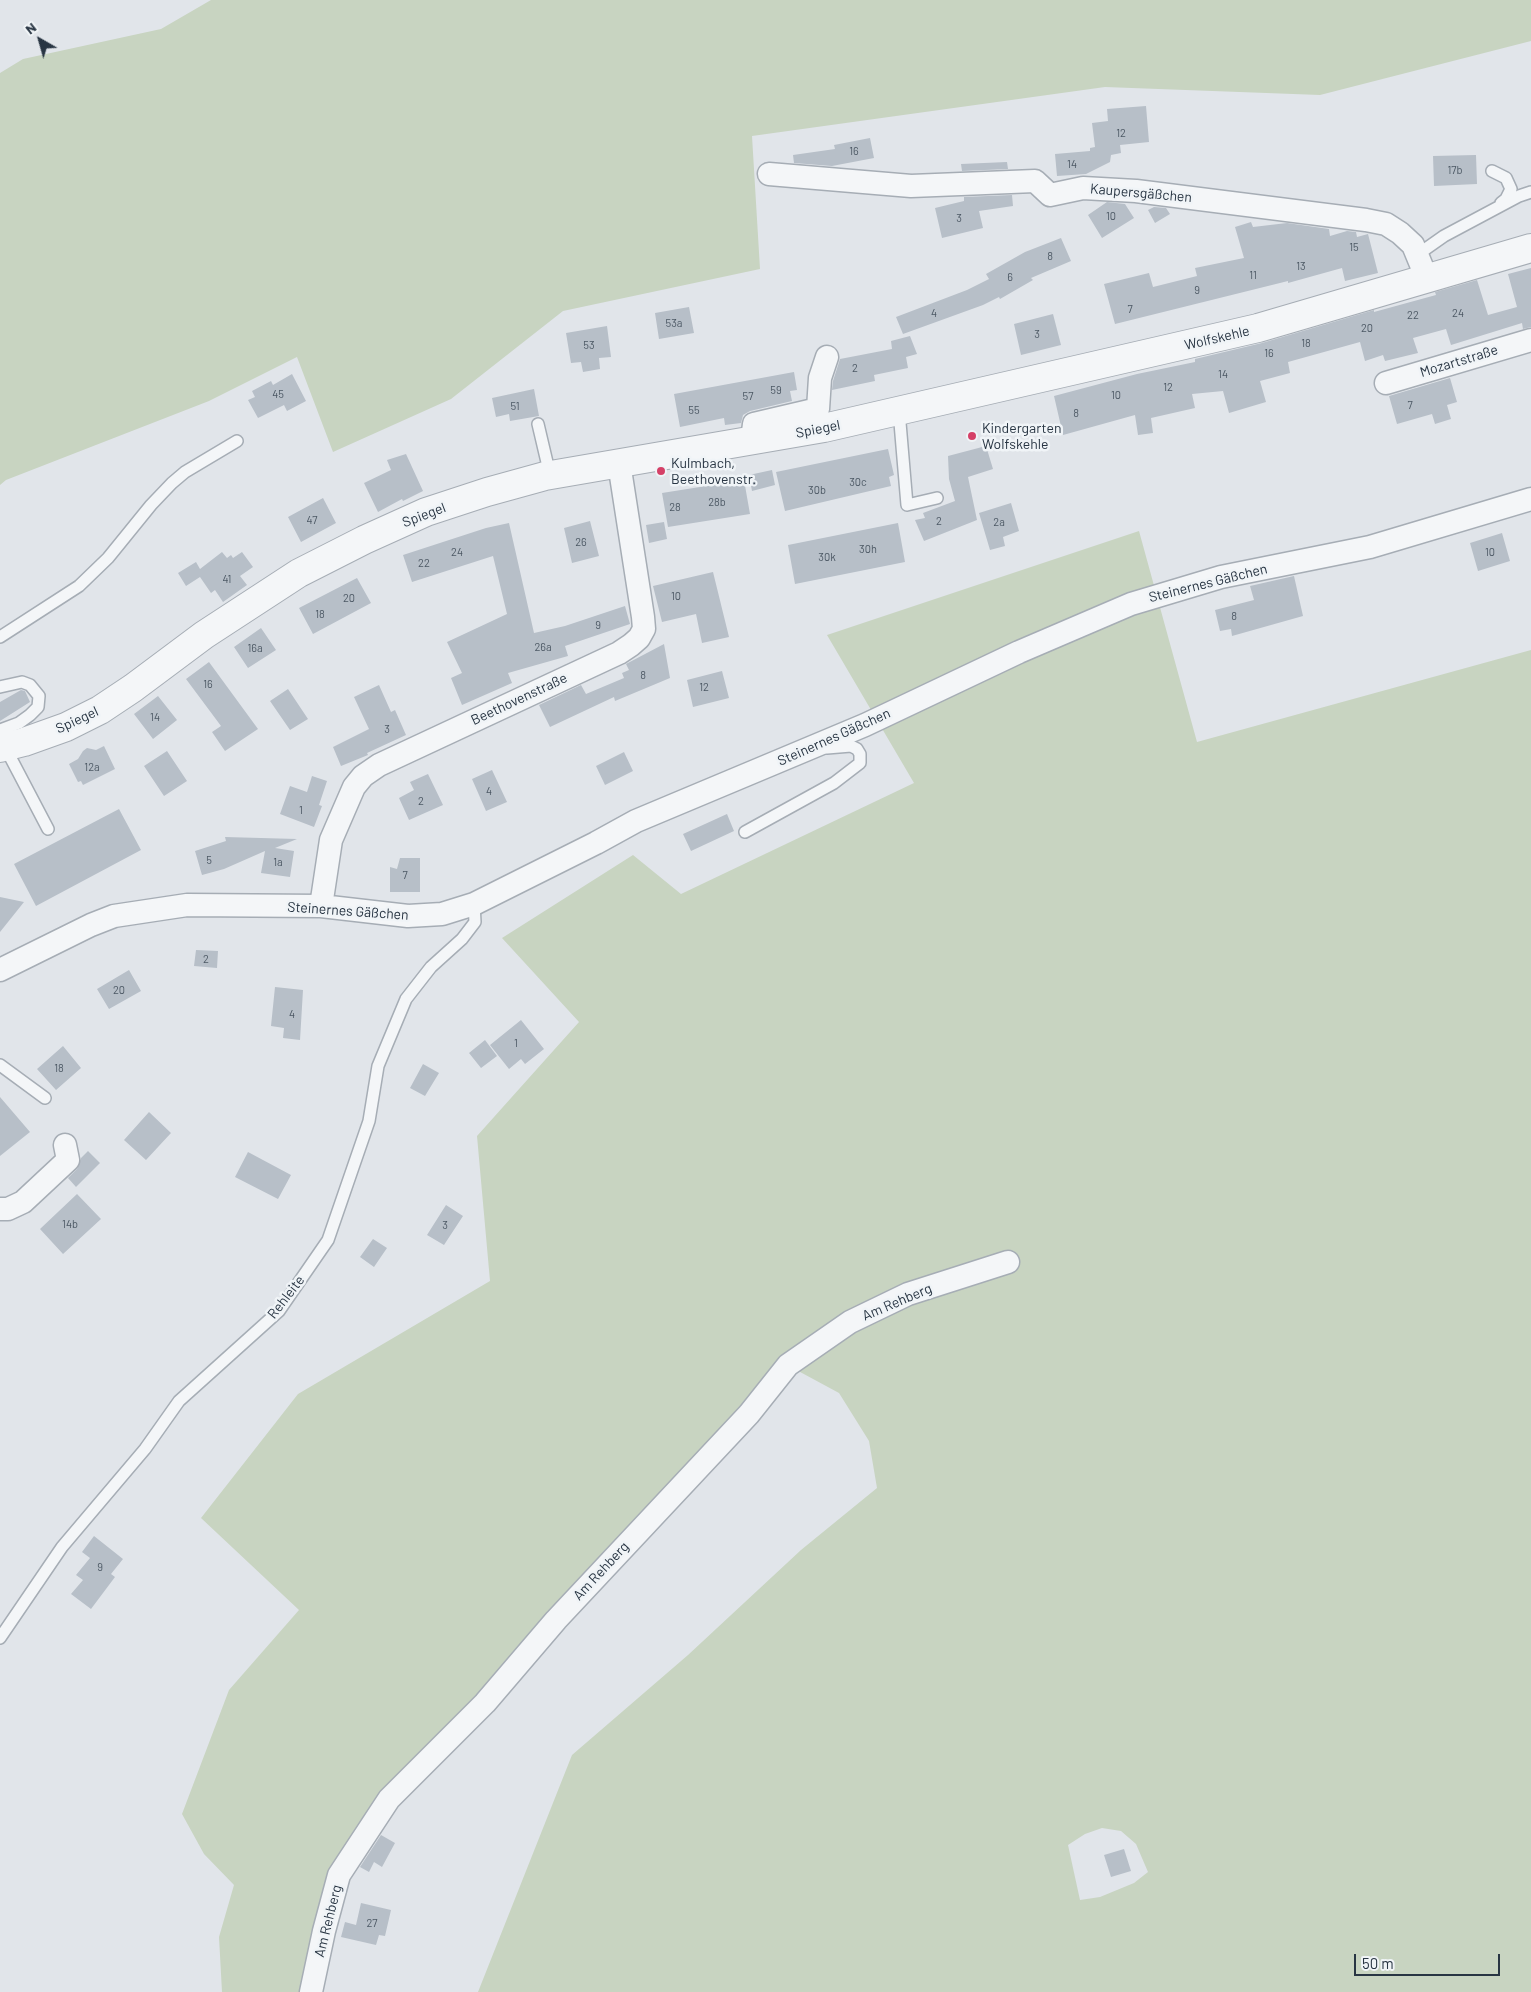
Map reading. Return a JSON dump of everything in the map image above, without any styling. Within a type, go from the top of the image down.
[{"type":"street","name":"Kaupersgäßchen","points":[[769,174],[911,186],[1035,180],[1050,195],[1083,188],[1146,192],[1366,220],[1386,224],[1400,233],[1412,245],[1422,267]]},
{"type":"street","name":"Wolfskehle","points":[[899,411],[1258,328],[1422,267],[1531,248]]},
{"type":"street","name":"Mozartstraße","points":[[1386,383],[1531,340]]},
{"type":"street","points":[[752,440],[754,424],[818,409],[820,378],[827,357]]},
{"type":"street","name":"Spiegel","points":[[2,742],[24,742],[66,727],[100,710],[253,601],[299,573],[364,540],[426,512],[487,492],[550,475],[824,428],[899,411]]},
{"type":"street","name":"Beethovenstraße","points":[[321,906],[331,840],[354,787],[363,776],[379,765],[619,653],[639,638],[644,629],[643,616],[619,463]]},
{"type":"street","name":"Steinernes Gäßchen","points":[[0,970],[91,925],[114,916],[187,905],[321,906],[408,916],[442,914],[474,904],[636,821],[864,725],[1019,652],[1131,604],[1221,577],[1370,547],[1531,499]]},
{"type":"street","points":[[0,1209],[23,1202],[68,1160],[65,1145]]},
{"type":"street","name":"Am Rehberg","points":[[311,1992],[324,1930],[340,1875],[389,1799],[485,1703],[556,1620],[749,1414],[788,1365],[850,1322],[908,1294],[1008,1262]]},
{"type":"lane","points":[[1492,171],[1506,178],[1511,189],[1506,199],[1496,208]]},
{"type":"lane","points":[[1422,267],[1444,236],[1496,208],[1531,192]]},
{"type":"lane","points":[[899,411],[907,505],[937,498]]},
{"type":"lane","points":[[538,424],[550,475]]},
{"type":"lane","points":[[0,637],[80,586],[108,558],[151,505],[172,483],[185,472],[237,441]]},
{"type":"lane","points":[[0,687],[22,682],[30,685],[39,696],[38,708],[19,723],[2,742],[48,829]]},
{"type":"lane","points":[[745,832],[834,783],[860,763],[860,754],[857,749],[851,746],[811,748]]},
{"type":"lane","name":"Rehleite","points":[[0,1638],[62,1547],[145,1449],[179,1401],[280,1311],[328,1240],[369,1122],[378,1066],[406,999],[431,967],[462,940],[474,922],[474,904]]},
{"type":"lane","points":[[0,1065],[45,1098]]},
{"type":"green space","points":[[211,0],[1531,0],[1531,41],[1320,95],[1105,87],[752,136],[760,269],[563,311],[451,399],[333,452],[297,357],[209,401],[6,480],[0,485],[0,73],[23,59],[161,29]]},
{"type":"green space","points":[[1139,531],[1197,742],[1531,650],[1531,1992],[478,1992],[572,1755],[688,1655],[801,1550],[877,1488],[869,1441],[839,1393],[789,1366],[556,1620],[339,1875],[311,1992],[222,1992],[219,1937],[234,1885],[204,1854],[182,1814],[229,1690],[299,1610],[201,1518],[298,1394],[490,1281],[477,1136],[579,1022],[502,938],[633,855],[681,894],[914,783],[827,635]],"holes":[[[1102,1828],[1121,1831],[1136,1844],[1148,1872],[1134,1883],[1100,1897],[1080,1900],[1068,1845],[1085,1834]]]},
{"type":"building","points":[[1146,106],[1149,142],[1120,145],[1121,153],[1111,155],[1110,162],[1086,174],[1057,176],[1055,154],[1090,151],[1090,148],[1095,147],[1092,123],[1108,121],[1107,109]]},
{"type":"building","points":[[870,138],[874,158],[832,166],[794,163],[793,155],[835,149],[834,145]]},
{"type":"building","points":[[1476,155],[1477,184],[1434,186],[1433,156]]},
{"type":"building","points":[[1007,162],[1008,169],[962,171],[961,164]]},
{"type":"building","points":[[1012,195],[1013,206],[979,211],[983,228],[942,238],[935,208],[964,201],[964,197]]},
{"type":"building","points":[[1107,202],[1125,204],[1134,218],[1102,238],[1088,215]]},
{"type":"building","points":[[1154,207],[1166,208],[1170,214],[1155,223],[1148,210]]},
{"type":"building","points":[[1251,222],[1253,227],[1287,223],[1329,229],[1330,236],[1347,231],[1356,232],[1357,237],[1368,234],[1378,273],[1345,281],[1342,268],[1288,283],[1288,281],[1115,324],[1104,284],[1149,273],[1153,287],[1197,276],[1195,268],[1244,258],[1235,227]]},
{"type":"building","points":[[1061,238],[1071,261],[1031,278],[1033,280],[1000,299],[999,297],[983,305],[903,334],[896,317],[967,290],[989,279],[986,274],[1025,252]]},
{"type":"building","points":[[1531,268],[1531,327],[1523,329],[1522,323],[1451,345],[1446,329],[1413,338],[1418,353],[1385,361],[1383,355],[1365,361],[1360,342],[1288,362],[1290,373],[1260,381],[1266,402],[1229,413],[1223,391],[1192,394],[1195,408],[1151,418],[1153,433],[1138,435],[1135,415],[1063,435],[1054,396],[1137,374],[1195,362],[1195,359],[1262,343],[1374,310],[1374,312],[1436,295],[1435,292],[1477,280],[1488,315],[1517,307],[1508,274]]},
{"type":"building","points":[[689,307],[694,333],[659,339],[655,313]]},
{"type":"building","points":[[1053,314],[1061,345],[1021,355],[1014,324]]},
{"type":"building","points":[[607,326],[611,357],[599,358],[600,369],[583,372],[581,362],[571,363],[566,333]]},
{"type":"building","points":[[910,336],[917,354],[906,357],[908,368],[874,375],[875,381],[832,390],[840,359],[892,349],[891,341]]},
{"type":"building","points":[[794,372],[797,390],[790,391],[792,401],[750,411],[743,415],[741,423],[725,425],[724,418],[680,427],[674,394]]},
{"type":"building","points":[[292,374],[306,401],[287,411],[284,405],[258,418],[248,400],[255,397],[252,391],[271,381],[273,385]]},
{"type":"building","points":[[1450,378],[1457,402],[1447,405],[1451,419],[1435,424],[1432,414],[1397,424],[1389,396]]},
{"type":"building","points":[[534,389],[539,416],[510,421],[509,414],[496,417],[492,398]]},
{"type":"building","points":[[986,446],[993,469],[968,477],[977,520],[924,541],[915,520],[925,518],[923,513],[955,501],[949,479],[948,456]]},
{"type":"building","points":[[888,449],[894,475],[889,477],[891,486],[785,511],[776,472]]},
{"type":"building","points":[[406,454],[423,491],[403,501],[402,499],[378,512],[364,483],[391,470],[387,460]]},
{"type":"building","points":[[772,470],[775,485],[752,491],[749,475]]},
{"type":"building","points":[[744,480],[750,514],[668,527],[662,493]]},
{"type":"building","points":[[323,498],[336,523],[301,542],[288,517]]},
{"type":"building","points":[[1011,503],[1019,531],[1003,537],[1005,546],[990,550],[979,513]]},
{"type":"building","points":[[590,521],[599,556],[572,563],[564,528]]},
{"type":"building","points":[[664,522],[667,539],[649,543],[646,525]]},
{"type":"building","points":[[509,523],[534,633],[565,626],[625,606],[630,624],[565,646],[568,656],[508,673],[512,683],[462,705],[451,678],[462,673],[447,642],[507,614],[493,556],[412,582],[403,555],[486,528]]},
{"type":"building","points":[[898,523],[905,562],[795,584],[788,545]]},
{"type":"building","points":[[1502,533],[1510,561],[1478,571],[1470,543]]},
{"type":"building","points":[[222,552],[227,558],[231,555],[233,558],[242,552],[253,567],[240,576],[247,585],[223,602],[215,590],[211,593],[200,577],[186,586],[178,573],[196,562],[200,569]]},
{"type":"building","points":[[713,572],[729,637],[702,643],[696,614],[662,622],[653,586]]},
{"type":"building","points":[[1294,576],[1303,616],[1232,636],[1231,629],[1220,631],[1215,610],[1254,600],[1250,586]]},
{"type":"building","points":[[357,578],[371,603],[313,634],[299,608]]},
{"type":"building","points":[[261,628],[276,650],[248,668],[234,647]]},
{"type":"building","points":[[664,644],[670,678],[615,701],[614,697],[550,727],[539,705],[581,685],[586,694],[624,678],[622,673],[629,670],[626,664]]},
{"type":"building","points":[[209,662],[258,729],[225,751],[212,732],[221,726],[186,679]]},
{"type":"building","points":[[722,671],[729,698],[693,707],[687,680]]},
{"type":"building","points":[[379,685],[391,712],[395,710],[406,735],[367,753],[368,755],[341,766],[333,747],[369,729],[354,697]]},
{"type":"building","points":[[288,689],[308,719],[290,730],[270,701]]},
{"type":"building","points":[[21,690],[25,691],[30,702],[0,721],[0,702]]},
{"type":"building","points":[[158,696],[177,720],[153,739],[134,714]]},
{"type":"building","points":[[104,746],[115,769],[83,785],[81,781],[78,782],[69,764],[78,759],[87,748],[96,750]]},
{"type":"building","points":[[167,751],[187,781],[164,796],[144,766]]},
{"type":"building","points":[[624,752],[633,771],[605,785],[596,766]]},
{"type":"building","points":[[492,770],[507,802],[486,811],[472,779]]},
{"type":"building","points":[[428,774],[443,805],[409,820],[399,798],[414,790],[410,782]]},
{"type":"building","points":[[312,776],[327,781],[319,805],[322,806],[314,827],[280,814],[290,786],[307,792]]},
{"type":"building","points":[[119,809],[141,850],[36,906],[14,864]]},
{"type":"building","points":[[727,814],[734,831],[691,851],[683,834]]},
{"type":"building","points":[[225,837],[297,839],[275,848],[294,851],[290,877],[261,873],[265,851],[224,869],[202,875],[195,851],[226,841]]},
{"type":"building","points":[[400,858],[420,858],[420,892],[390,892],[390,867],[397,869]]},
{"type":"building","points":[[0,897],[24,902],[0,932]]},
{"type":"building","points":[[196,950],[218,951],[217,968],[194,966]]},
{"type":"building","points":[[129,970],[141,991],[109,1009],[97,989]]},
{"type":"building","points":[[275,987],[303,990],[300,1040],[283,1038],[284,1028],[271,1026]]},
{"type":"building","points":[[521,1020],[544,1049],[525,1064],[521,1059],[509,1069],[490,1045]]},
{"type":"building","points":[[485,1040],[497,1056],[481,1068],[469,1053]]},
{"type":"building","points":[[63,1046],[81,1068],[56,1090],[37,1069]]},
{"type":"building","points":[[423,1064],[439,1073],[425,1096],[410,1088]]},
{"type":"building","points":[[0,1097],[30,1132],[0,1156]]},
{"type":"building","points":[[149,1112],[171,1133],[146,1160],[124,1140]]},
{"type":"building","points":[[88,1151],[100,1163],[76,1187],[68,1178],[77,1169],[81,1158]]},
{"type":"building","points":[[248,1152],[291,1175],[278,1199],[235,1177]]},
{"type":"building","points":[[77,1194],[101,1219],[63,1254],[40,1229]]},
{"type":"building","points":[[446,1205],[463,1216],[444,1245],[427,1235]]},
{"type":"building","points":[[373,1239],[387,1248],[374,1267],[360,1257]]},
{"type":"building","points":[[94,1536],[123,1559],[111,1574],[115,1577],[91,1609],[71,1594],[83,1580],[76,1575],[90,1558],[82,1552]]},
{"type":"building","points":[[381,1835],[395,1843],[382,1867],[374,1862],[369,1872],[360,1867]]},
{"type":"building","points":[[1124,1849],[1131,1871],[1111,1877],[1104,1855]]},
{"type":"building","points":[[361,1903],[391,1910],[385,1936],[379,1935],[376,1945],[341,1937],[345,1922],[356,1925]]},
{"type":"place","name":"Kindergarten Wolfskehle","points":[[972,436]]},
{"type":"place","name":"Kulmbach, Beethovenstr.","points":[[661,471]]}]
